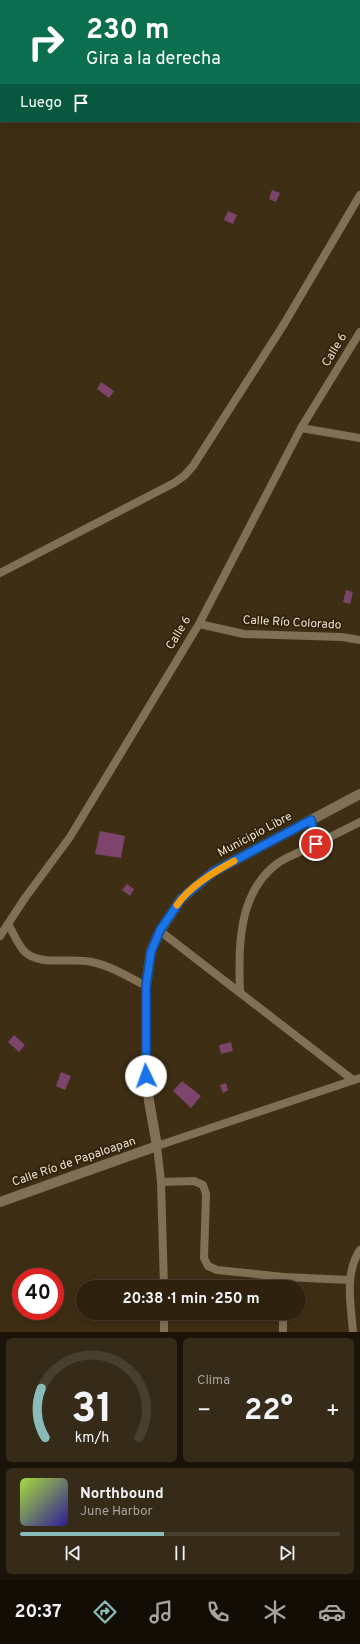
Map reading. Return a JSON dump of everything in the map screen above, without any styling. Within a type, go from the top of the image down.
[{"type":"street","points":[[0,573],[174,483],[184,476],[193,466],[284,324],[360,195]]},
{"type":"street","name":"Calle 6","points":[[0,936],[70,837],[199,624],[301,428],[360,332]]},
{"type":"street","points":[[301,428],[360,438]]},
{"type":"street","name":"Calle Río Colorado","points":[[199,624],[244,634],[342,637],[360,640]]},
{"type":"street","name":"Municipio Libre","points":[[157,1146],[148,1101],[146,1063],[146,986],[151,952],[160,930],[182,898],[213,872],[360,794]]},
{"type":"street","points":[[311,820],[316,844]]},
{"type":"street","points":[[240,992],[238,954],[240,931],[254,891],[263,876],[279,862],[360,822]]},
{"type":"street","points":[[8,924],[24,951],[32,957],[41,960],[75,959],[94,962],[114,969],[146,986]]},
{"type":"street","points":[[160,930],[356,1079]]},
{"type":"street","points":[[164,1280],[161,1182],[157,1146],[356,1079]]},
{"type":"street","name":"Calle Río de Papaloapan","points":[[0,1202],[157,1146]]},
{"type":"street","points":[[161,1182],[194,1181],[203,1185],[206,1194],[204,1258],[208,1266],[217,1270],[284,1277],[350,1280]]},
{"type":"street","points":[[353,1332],[350,1280],[354,1262],[360,1250]]},
{"type":"street","points":[[164,1320],[164,1332]]},
{"type":"street","points":[[282,1332],[283,1320]]},
{"type":"building","points":[[272,190],[280,193],[276,202],[269,199]]},
{"type":"building","points":[[228,211],[237,215],[233,224],[224,220]]},
{"type":"building","points":[[101,382],[114,391],[109,398],[97,389]]},
{"type":"building","points":[[346,590],[353,592],[350,604],[343,602]]},
{"type":"building","points":[[100,831],[125,836],[121,858],[95,854]]},
{"type":"building","points":[[127,884],[134,889],[130,896],[122,890]]},
{"type":"building","points":[[14,1035],[25,1045],[19,1052],[8,1042]]},
{"type":"building","points":[[231,1042],[233,1051],[221,1054],[219,1045]]},
{"type":"building","points":[[61,1072],[71,1076],[65,1090],[56,1086]]},
{"type":"building","points":[[182,1081],[201,1096],[191,1108],[173,1091]]},
{"type":"building","points":[[226,1083],[228,1090],[223,1093],[220,1085]]},
{"type":"slow traffic","points":[[177,905],[182,898],[213,872],[234,861]]},
{"type":"route","points":[[146,1076],[146,986],[151,952],[160,930],[182,898],[213,872],[311,820],[316,844]]}]
